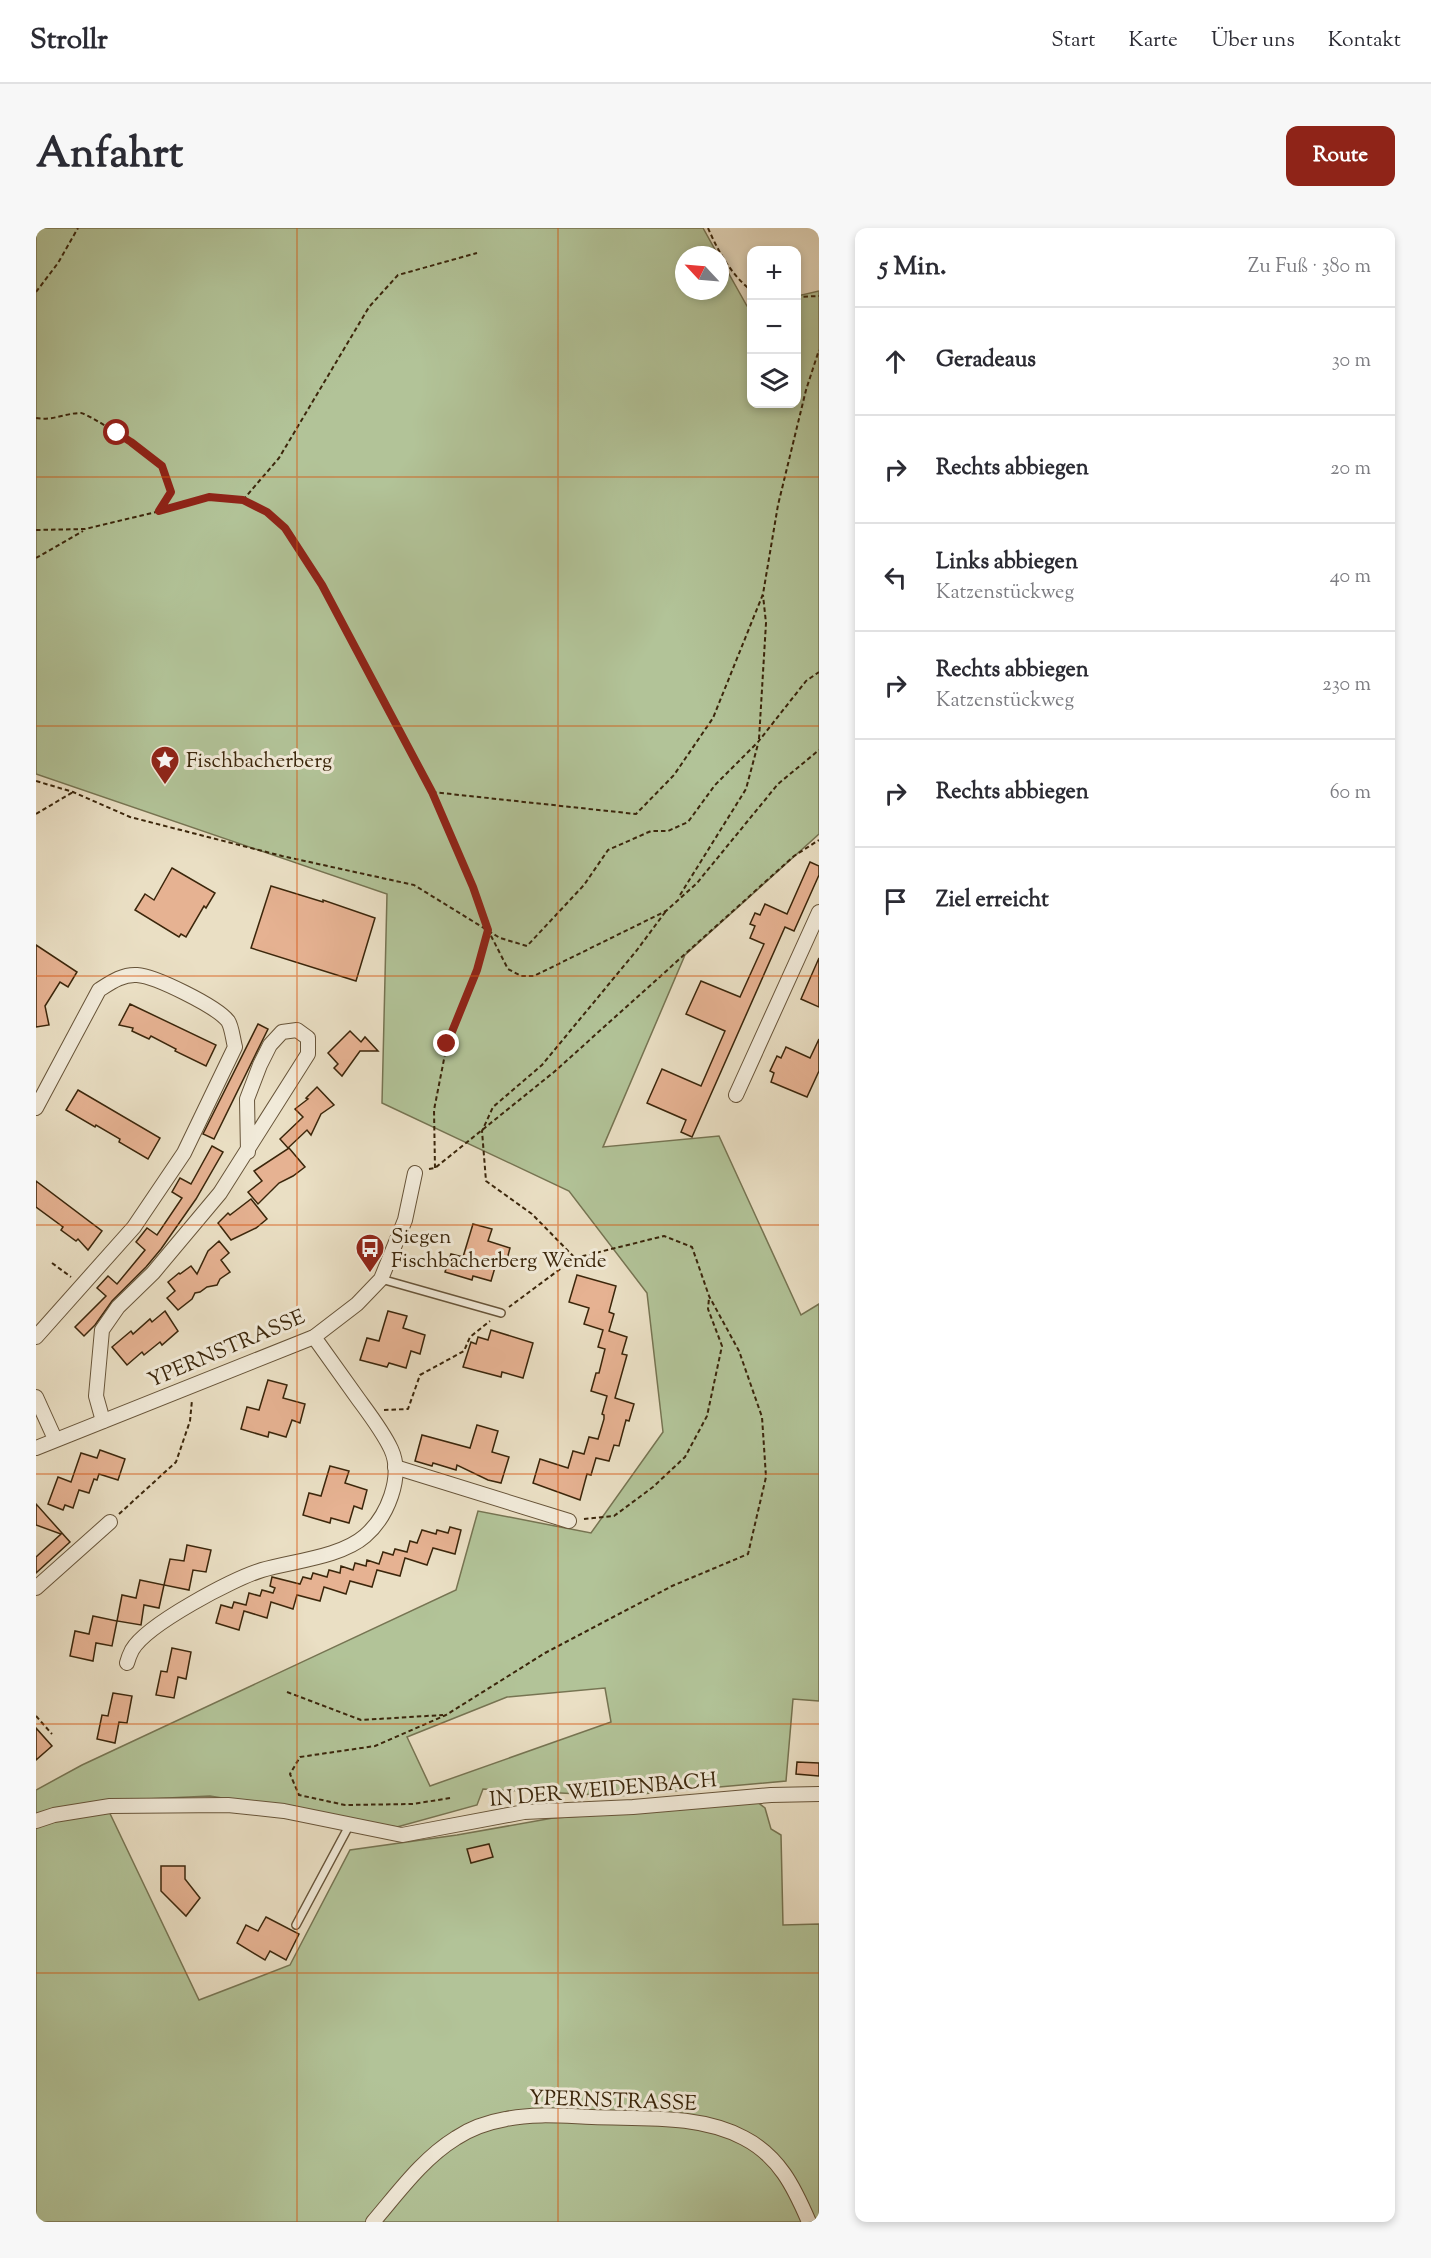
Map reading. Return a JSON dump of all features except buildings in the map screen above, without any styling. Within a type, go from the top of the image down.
[{"type":"street","points":[[736,1095],[819,912]]},
{"type":"street","points":[[36,1108],[99,990],[114,980],[135,975],[154,979],[204,1002],[228,1021],[235,1047],[184,1153],[134,1227],[36,1337]]},
{"type":"street","points":[[103,1421],[96,1396],[102,1330],[118,1307],[153,1273],[220,1192],[248,1152],[308,1054],[308,1038],[297,1030],[282,1032],[270,1044],[260,1065],[247,1099],[248,1152]]},
{"type":"street","name":"YPERNSTRASSE","points":[[36,1448],[314,1337],[357,1304],[381,1278],[405,1220],[415,1173]]},
{"type":"street","points":[[127,1663],[133,1648],[153,1630],[197,1600],[260,1571],[340,1550],[365,1536],[381,1518],[393,1491],[395,1467],[392,1450],[371,1416],[314,1337]]},
{"type":"street","points":[[36,1397],[55,1439]]},
{"type":"street","points":[[395,1467],[569,1521]]},
{"type":"street","points":[[36,1588],[110,1522]]},
{"type":"street","name":"IN DER WEIDENBACH","points":[[36,1821],[54,1815],[110,1806],[228,1805],[284,1811],[402,1835],[524,1812],[633,1807],[771,1794],[819,1794]]},
{"type":"street","name":"YPERNSTRASSE","points":[[373,2222],[424,2163],[456,2137],[482,2125],[533,2115],[672,2120],[721,2128],[745,2138],[768,2154],[783,2170],[795,2189],[809,2222]]},
{"type":"lane","points":[[381,1278],[501,1313]]},
{"type":"lane","points":[[296,1925],[350,1824]]},
{"type":"path","points":[[36,292],[58,262],[78,228]]},
{"type":"path","points":[[708,228],[728,265],[747,288]]},
{"type":"path","points":[[243,500],[279,458],[369,307],[398,275],[477,253]]},
{"type":"path","points":[[801,297],[819,296]]},
{"type":"path","points":[[432,792],[636,814],[674,774],[713,718],[763,594],[778,505],[806,390],[819,350]]},
{"type":"path","points":[[36,418],[48,420],[70,414],[85,413],[131,442],[162,466],[171,492],[159,511]]},
{"type":"path","points":[[36,530],[85,529],[209,497],[243,500],[267,512],[285,528],[322,585],[432,792],[473,887],[488,930],[508,969],[521,976],[534,976],[666,911]]},
{"type":"path","points":[[36,558],[85,529]]},
{"type":"path","points":[[679,898],[687,881],[746,789],[761,732],[766,623],[763,594]]},
{"type":"path","points":[[36,781],[73,792],[130,817],[282,856],[414,885],[500,938],[527,946],[584,885],[608,849],[651,831],[668,831],[688,822],[715,785],[758,742],[806,681],[819,672]]},
{"type":"path","points":[[575,1258],[532,1214],[486,1181],[482,1131],[493,1107],[542,1065],[637,950],[666,911],[697,883],[778,784],[819,750]]},
{"type":"path","points":[[36,814],[73,792]]},
{"type":"path","points":[[488,930],[477,970],[447,1044],[434,1110],[435,1168],[554,1072],[794,856],[819,840]]},
{"type":"path","points":[[52,1263],[82,1285]]},
{"type":"path","points":[[569,1521],[614,1516],[653,1487],[685,1457],[707,1416],[722,1346],[708,1309],[709,1296]]},
{"type":"path","points":[[110,1522],[176,1462],[190,1420],[194,1386]]},
{"type":"path","points":[[287,1692],[361,1720],[446,1715]]},
{"type":"path","points":[[36,1716],[52,1734]]},
{"type":"green space","points":[[36,228],[703,228],[713,246],[675,246],[675,300],[729,300],[729,274],[747,306],[747,408],[801,408],[801,295],[819,291],[819,834],[685,955],[603,1147],[719,1136],[801,1315],[819,1304],[819,1701],[793,1699],[786,1781],[618,1796],[483,1789],[477,1805],[397,1827],[210,1796],[104,1801],[199,2000],[290,1965],[350,1850],[457,1835],[553,1818],[659,1811],[756,1801],[765,1808],[771,1829],[781,1835],[783,1925],[819,1924],[819,2222],[36,2222],[36,1790],[82,1765],[456,1590],[478,1511],[591,1533],[663,1432],[647,1293],[569,1191],[382,1103],[387,894],[36,774]],"holes":[[[605,1688],[611,1722],[430,1786],[407,1737],[507,1697]]]},
{"type":"place","name":"Fischbacherberg","points":[[165,786]]},
{"type":"place","name":"Siegen Fischbacherberg Wende","points":[[370,1274]]},
{"type":"route","points":[[117,433],[162,466],[171,492],[159,511],[209,497],[243,500],[267,512],[285,528],[322,585],[432,792],[473,887],[488,930],[477,970],[447,1044]]}]
